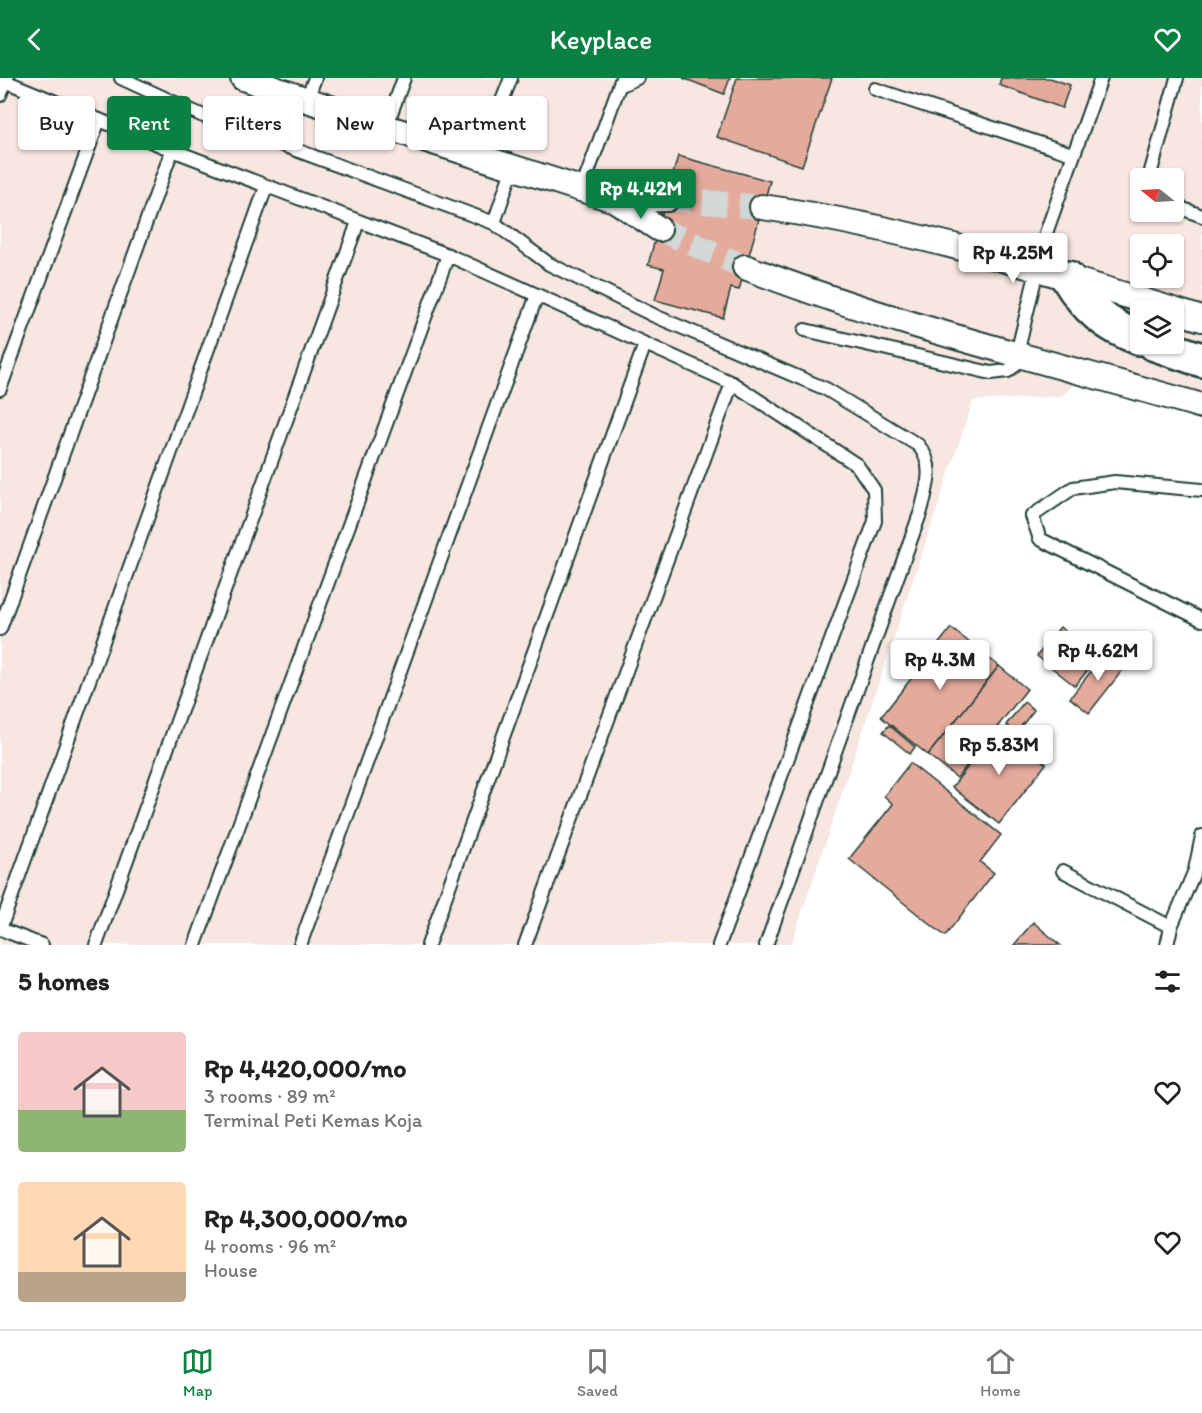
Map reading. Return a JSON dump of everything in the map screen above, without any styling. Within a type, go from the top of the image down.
[{"type":"highway","points":[[1068,278],[1083,302],[1101,318],[1130,333]]},
{"type":"highway","points":[[1184,354],[1202,360]]},
{"type":"street","points":[[243,78],[315,104]]},
{"type":"street","points":[[395,130],[615,200],[659,230]]},
{"type":"street","points":[[615,200],[668,199]]},
{"type":"street","points":[[762,207],[834,217],[1036,269],[1202,319]]},
{"type":"street","points":[[745,267],[813,293],[1202,406]]},
{"type":"lane","points":[[121,78],[201,115],[494,223],[549,264],[655,316],[826,389],[918,445],[929,460],[930,469],[921,511],[766,945]]},
{"type":"lane","points":[[306,101],[315,78]]},
{"type":"lane","points":[[395,102],[404,78]]},
{"type":"lane","points":[[480,157],[510,78]]},
{"type":"lane","points":[[582,189],[621,82],[637,78]]},
{"type":"lane","points":[[805,330],[991,373],[1008,371],[1014,366],[1036,269],[1072,154],[1101,78]]},
{"type":"lane","points":[[1152,168],[1177,78]]},
{"type":"lane","points":[[0,95],[4,79],[107,123]]},
{"type":"lane","points":[[875,89],[1072,154]]},
{"type":"lane","points":[[0,389],[99,120]]},
{"type":"lane","points":[[0,629],[172,150],[448,255],[732,383],[857,465],[874,490],[875,521],[719,945]]},
{"type":"lane","points":[[494,223],[513,167]]},
{"type":"lane","points":[[42,945],[0,929],[266,187]]},
{"type":"lane","points":[[1184,209],[1202,216]]},
{"type":"lane","points":[[96,945],[358,222]]},
{"type":"lane","points":[[195,945],[448,255]]},
{"type":"lane","points":[[300,945],[537,295]]},
{"type":"lane","points":[[428,945],[645,344]]},
{"type":"lane","points":[[525,945],[732,383]]},
{"type":"lane","points":[[1202,490],[1114,483],[1073,489],[1032,516],[1040,539],[1202,620]]},
{"type":"lane","points":[[1167,945],[1171,927],[1195,870],[1202,836]]},
{"type":"lane","points":[[1063,871],[1171,927]]},
{"type":"shaded area","points":[[0,78],[1202,78],[1202,421],[1084,374],[1062,396],[973,401],[791,945],[0,945]]},
{"type":"building","points":[[683,78],[730,78],[724,94]]},
{"type":"building","points":[[737,78],[832,78],[802,166],[717,137]]},
{"type":"building","points":[[1001,78],[1050,78],[1070,85],[1062,108],[999,85]]},
{"type":"building","points":[[678,156],[770,181],[739,290],[731,288],[723,318],[655,300],[664,269],[648,265]]},
{"type":"building","points":[[1060,627],[1098,657],[1075,686],[1037,656]]},
{"type":"building","points":[[951,628],[999,666],[928,755],[881,717]]},
{"type":"building","points":[[1106,652],[1125,667],[1089,713],[1070,698]]},
{"type":"building","points":[[999,666],[1027,689],[957,778],[928,755]]},
{"type":"building","points":[[1024,702],[1034,710],[1016,733],[1006,725]]},
{"type":"building","points":[[889,725],[915,747],[910,754],[883,732]]},
{"type":"building","points":[[999,727],[1046,764],[999,824],[952,787]]},
{"type":"building","points":[[910,763],[1001,835],[980,862],[994,873],[945,936],[849,859],[893,804],[884,796]]},
{"type":"building","points":[[1033,922],[1060,945],[1014,945]]},
{"type":"tunnel","points":[[667,199],[762,207]]},
{"type":"tunnel","points":[[659,229],[745,267]]}]
